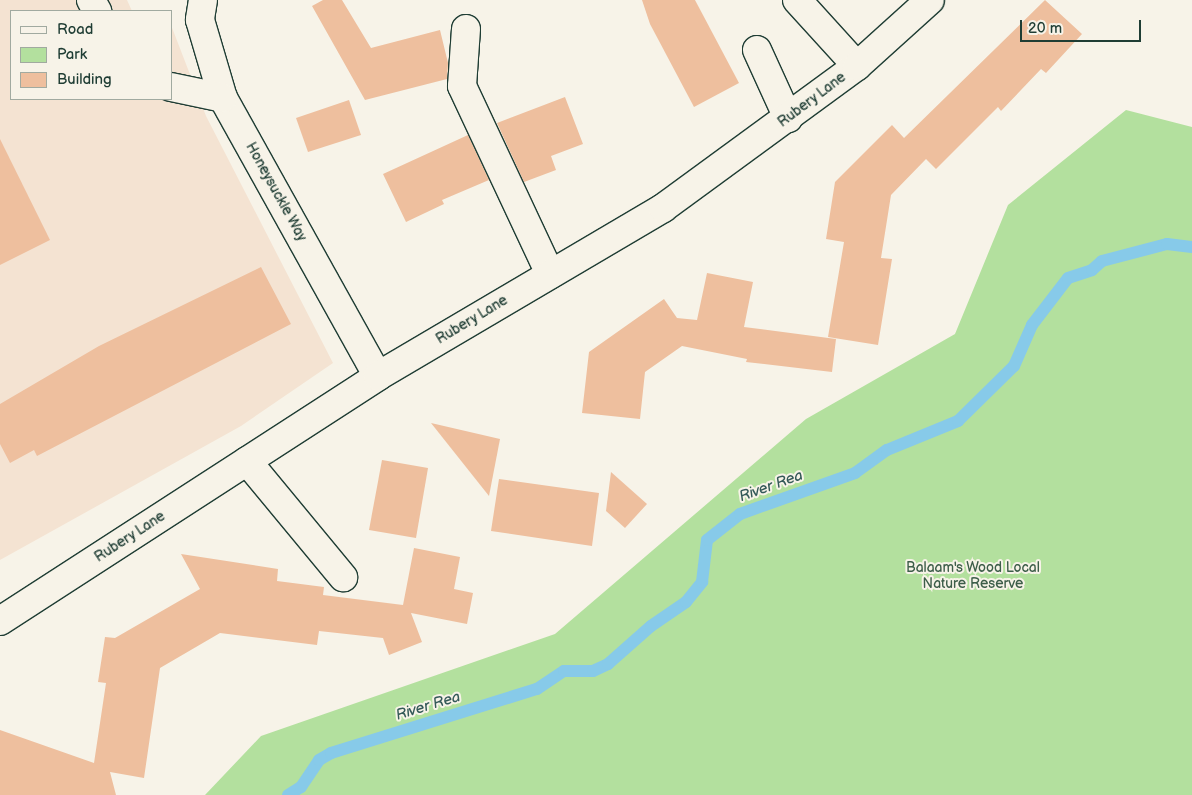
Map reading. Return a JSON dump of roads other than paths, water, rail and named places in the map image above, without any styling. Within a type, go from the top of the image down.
[{"type":"street","name":"Honeysuckle Way","points":[[203,0],[200,20],[223,98],[378,376]]},
{"type":"street","points":[[796,0],[857,66]]},
{"type":"street","name":"Rubery Lane","points":[[0,621],[378,376],[663,208],[857,66],[930,0]]},
{"type":"street","points":[[466,29],[462,86],[550,274]]},
{"type":"street","points":[[757,50],[788,118]]},
{"type":"street","points":[[172,88],[223,98]]},
{"type":"street","points":[[247,461],[343,577]]},
{"type":"waterway","name":"River Rea","points":[[288,795],[301,787],[319,760],[331,753],[537,689],[564,671],[593,671],[608,664],[651,626],[686,602],[702,582],[707,540],[740,514],[855,473],[887,450],[958,421],[1014,366],[1032,325],[1068,278],[1092,270],[1102,261],[1167,244],[1192,247]]},
{"type":"park label","name":"Balaam's Wood Local Nature Reserve","points":[[973,576]]}]
